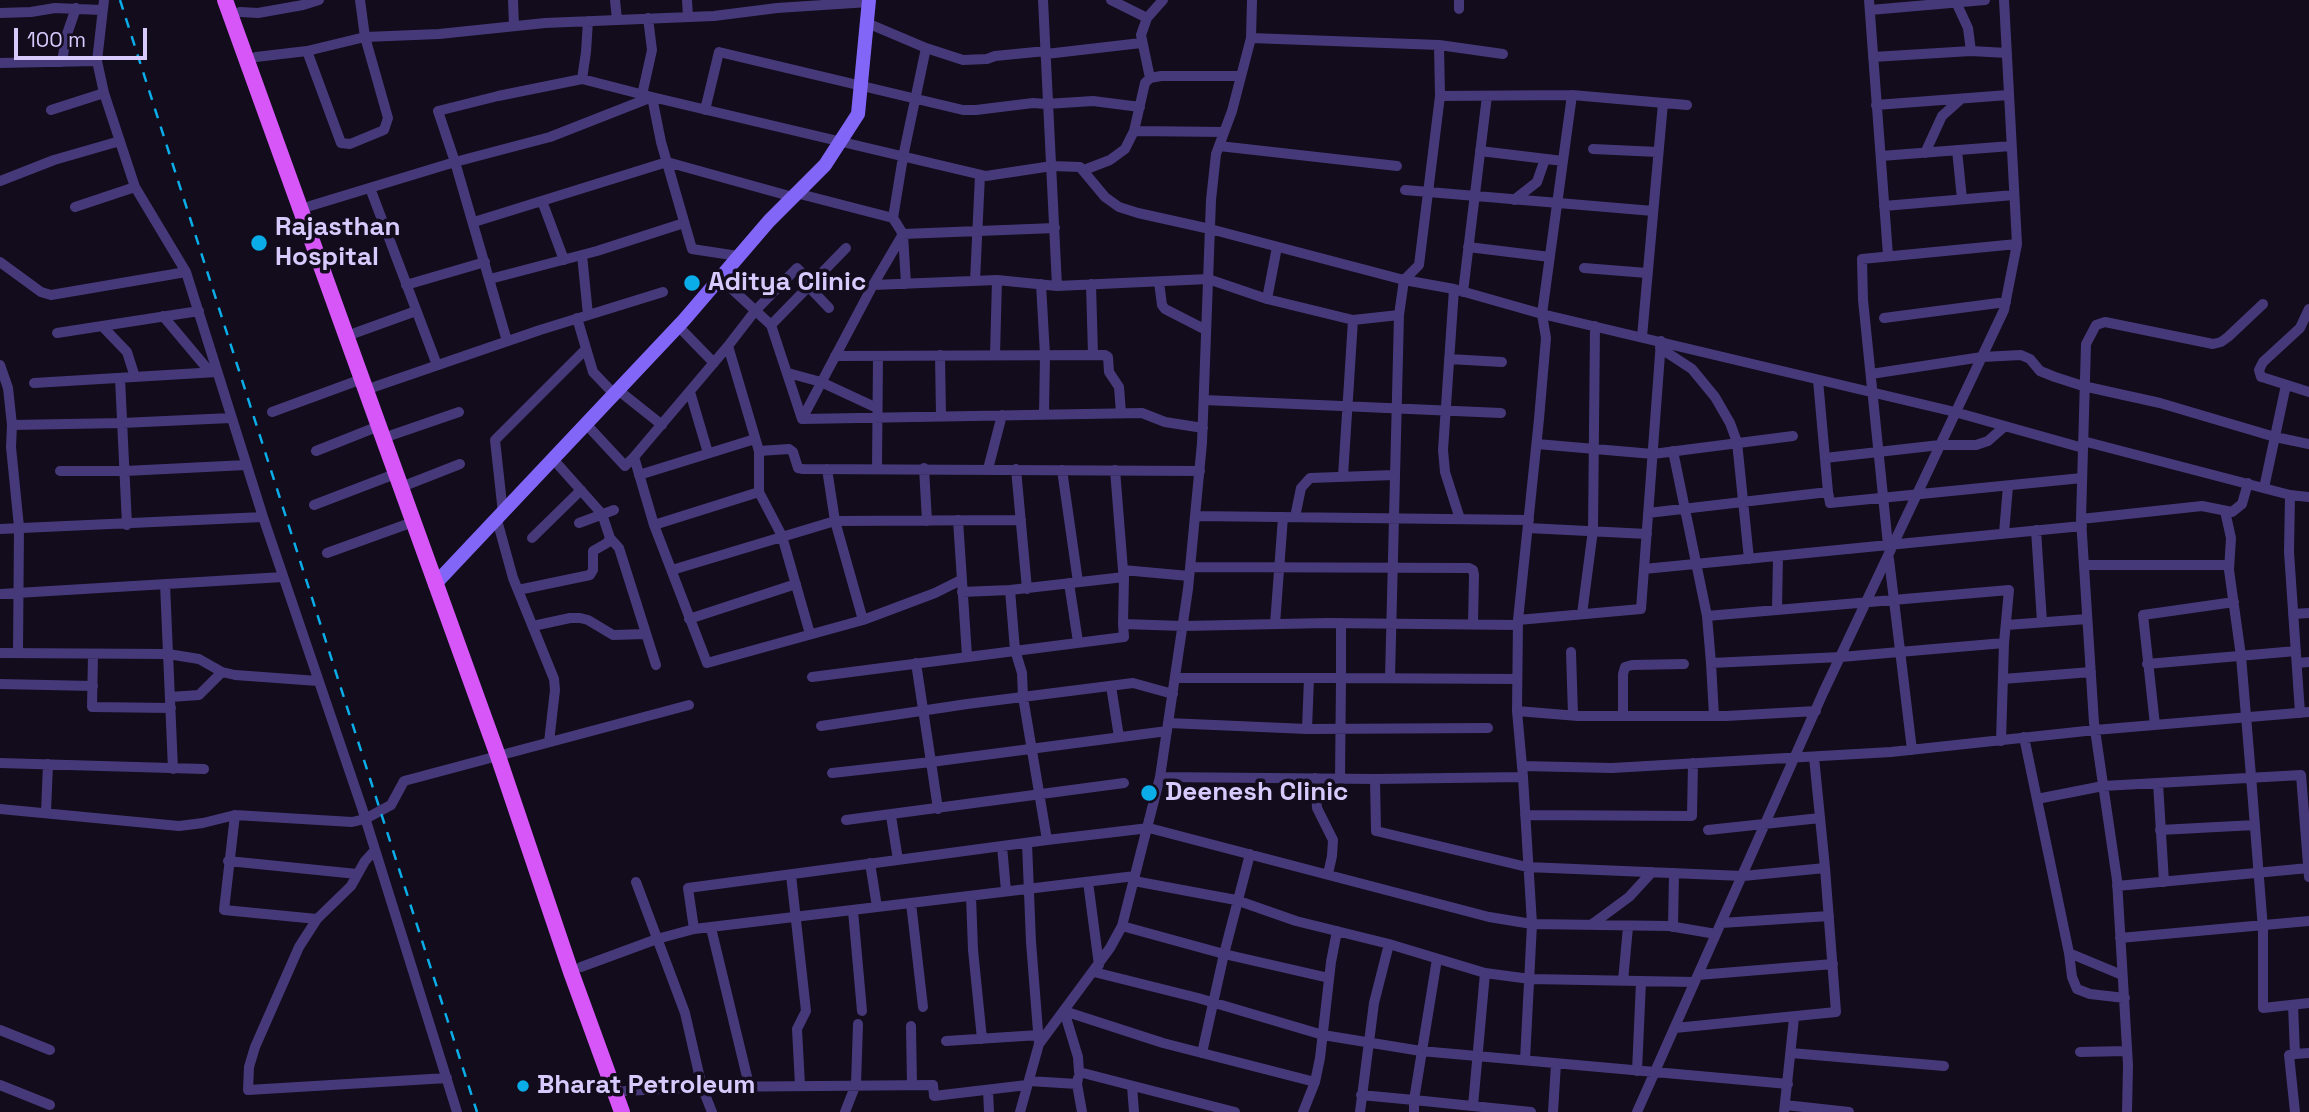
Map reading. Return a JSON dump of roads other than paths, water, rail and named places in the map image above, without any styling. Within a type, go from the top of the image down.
[{"type":"main road","points":[[225,0],[385,431],[409,484],[439,581],[632,1112]]},
{"type":"main road","points":[[238,6],[355,332],[368,383]]},
{"type":"main road","points":[[385,431],[395,474],[439,581]]},
{"type":"main road","points":[[503,754],[571,972],[622,1112]]},
{"type":"street","points":[[238,6],[258,13],[319,0]]},
{"type":"street","points":[[307,51],[341,143],[349,144],[384,130],[388,118],[365,37],[360,0]]},
{"type":"street","points":[[513,0],[514,26]]},
{"type":"street","points":[[615,0],[617,20]]},
{"type":"street","points":[[687,0],[688,17]]},
{"type":"street","points":[[1050,0],[1043,0],[1057,286]]},
{"type":"street","points":[[1111,0],[1147,18]]},
{"type":"street","points":[[1150,78],[1142,43],[1143,26],[1163,0]]},
{"type":"street","points":[[1039,1040],[1096,968],[1122,926],[1160,777],[1183,626],[1200,471],[1211,200],[1219,146],[1251,38],[1252,0]]},
{"type":"street","points":[[1888,255],[1870,5],[1985,0]]},
{"type":"street","points":[[1637,1112],[1794,758],[2006,302],[2017,244],[2004,0]]},
{"type":"street","points":[[256,57],[307,51],[365,37],[439,34],[588,21],[688,17],[776,4],[869,1],[858,114],[825,165],[794,195],[678,326],[439,581]]},
{"type":"street","points":[[1955,1],[1968,28],[1970,51]]},
{"type":"street","points":[[0,13],[31,12],[55,4],[76,8],[103,5],[97,61],[104,93],[135,187],[186,272],[214,372],[365,819],[457,1112]]},
{"type":"street","points":[[62,62],[66,37],[76,8]]},
{"type":"street","points":[[648,18],[652,50],[647,96],[692,249],[738,256]]},
{"type":"street","points":[[582,79],[588,21]]},
{"type":"street","points":[[867,23],[926,48],[963,60],[987,60],[995,56],[1142,43]]},
{"type":"street","points":[[1251,38],[1438,45],[1503,54]]},
{"type":"street","points":[[1390,678],[1399,314],[1404,280],[1419,264],[1440,96],[1438,45]]},
{"type":"street","points":[[892,218],[926,48]]},
{"type":"street","points":[[1873,57],[1970,51],[2007,53]]},
{"type":"street","points":[[705,110],[719,52],[963,110],[1023,104],[1104,101],[1140,107]]},
{"type":"street","points":[[0,63],[97,61]]},
{"type":"street","points":[[1084,170],[1125,149],[1134,131],[1145,83],[1150,78],[1241,76]]},
{"type":"street","points":[[507,341],[474,222],[438,111],[582,79],[980,175],[1072,165],[1084,170],[1105,197],[1138,213],[1404,280],[1459,290],[1542,314],[1642,337],[1661,345],[1955,412],[2290,495],[2309,497]]},
{"type":"street","points":[[51,110],[104,93]]},
{"type":"street","points":[[1440,96],[1572,95],[1687,106]]},
{"type":"street","points":[[1525,1060],[1532,924],[1517,711],[1518,623],[1546,338],[1542,314],[1572,95]]},
{"type":"street","points":[[1877,105],[2008,95]]},
{"type":"street","points":[[310,206],[455,162],[550,137],[647,96]]},
{"type":"street","points":[[1460,519],[1443,461],[1448,359],[1468,247],[1487,96]]},
{"type":"street","points":[[1925,153],[1942,116],[1961,99]]},
{"type":"street","points":[[1642,337],[1663,103]]},
{"type":"street","points":[[1134,131],[1224,132]]},
{"type":"street","points":[[0,181],[54,160],[120,141]]},
{"type":"street","points":[[1219,146],[1397,166]]},
{"type":"street","points":[[1881,156],[2011,146]]},
{"type":"street","points":[[1593,149],[1658,152]]},
{"type":"street","points":[[1957,150],[1962,199]]},
{"type":"street","points":[[1480,151],[1563,161]]},
{"type":"street","points":[[1514,200],[1537,182],[1545,159]]},
{"type":"street","points":[[474,222],[667,162],[892,218],[903,234],[906,284]]},
{"type":"street","points":[[975,281],[980,175]]},
{"type":"street","points":[[75,207],[135,187]]},
{"type":"street","points":[[370,188],[437,365]]},
{"type":"street","points":[[1405,190],[1653,211]]},
{"type":"street","points":[[1884,206],[2014,195]]},
{"type":"street","points":[[542,201],[564,260]]},
{"type":"street","points":[[490,279],[582,255],[684,223]]},
{"type":"street","points":[[903,234],[1055,228]]},
{"type":"street","points":[[802,419],[903,234]]},
{"type":"street","points":[[1912,750],[1878,452],[1862,259],[2017,244]]},
{"type":"street","points":[[1267,299],[1277,247]]},
{"type":"street","points":[[1468,247],[1550,257]]},
{"type":"street","points":[[771,325],[846,248]]},
{"type":"street","points":[[582,255],[588,315]]},
{"type":"street","points":[[0,262],[41,292],[51,295],[186,272]]},
{"type":"street","points":[[406,285],[485,262]]},
{"type":"street","points":[[586,424],[625,466],[755,311],[797,268],[829,308]]},
{"type":"street","points":[[1584,268],[1647,273]]},
{"type":"street","points":[[720,278],[771,325],[802,419]]},
{"type":"street","points":[[873,285],[997,280],[1057,286],[1208,279],[1267,299],[1353,320],[1399,314]]},
{"type":"street","points":[[995,355],[997,280]]},
{"type":"street","points":[[1159,282],[1165,309],[1206,330]]},
{"type":"street","points":[[1041,284],[1045,355],[1044,414]]},
{"type":"street","points":[[1091,284],[1093,355]]},
{"type":"street","points":[[272,412],[437,365],[663,292]]},
{"type":"street","points":[[1884,318],[2006,302]]},
{"type":"street","points":[[2127,1112],[2125,998],[2117,886],[2095,730],[2084,565],[2082,478],[2086,344],[2098,323],[2110,323],[2213,344],[2228,337],[2263,304]]},
{"type":"street","points":[[2309,309],[2300,328],[2263,362],[2259,370],[2261,377],[2309,392]]},
{"type":"street","points":[[57,333],[199,311]]},
{"type":"street","points":[[355,332],[416,311]]},
{"type":"street","points":[[163,316],[214,372]]},
{"type":"street","points":[[577,318],[593,372],[662,425]]},
{"type":"street","points":[[1343,476],[1353,320]]},
{"type":"street","points":[[102,326],[127,352],[135,377]]},
{"type":"street","points":[[678,326],[714,363]]},
{"type":"street","points":[[1582,614],[1593,530],[1595,326]]},
{"type":"street","points":[[1661,345],[1692,369],[1706,385],[1726,416],[1737,442],[1749,559]]},
{"type":"street","points":[[1123,624],[1183,626],[1518,623],[1641,609],[1661,345]]},
{"type":"street","points":[[728,346],[759,452],[759,492],[782,536],[810,634]]},
{"type":"street","points":[[549,742],[555,685],[518,590],[500,516],[495,440],[586,349]]},
{"type":"street","points":[[1871,374],[1982,357],[2011,354],[2024,356],[2040,371],[2083,386],[2160,403],[2275,437],[2309,444]]},
{"type":"street","points":[[940,355],[941,416]]},
{"type":"street","points":[[835,356],[1108,357],[1109,372],[1120,389],[1121,413]]},
{"type":"street","points":[[877,468],[878,356]]},
{"type":"street","points":[[1448,359],[1502,362]]},
{"type":"street","points":[[0,365],[12,425],[6,448],[19,527],[18,653]]},
{"type":"street","points":[[34,383],[214,372]]},
{"type":"street","points":[[788,373],[821,382],[877,413]]},
{"type":"street","points":[[120,378],[127,525]]},
{"type":"street","points":[[1818,380],[1830,503],[2082,478]]},
{"type":"street","points":[[2264,488],[2286,385]]},
{"type":"street","points":[[690,391],[708,453]]},
{"type":"street","points":[[1204,400],[1501,413]]},
{"type":"street","points":[[316,451],[459,412]]},
{"type":"street","points":[[802,419],[877,413],[941,416],[1121,413],[1146,414],[1165,422],[1203,428]]},
{"type":"street","points":[[988,469],[1002,415]]},
{"type":"street","points":[[12,425],[231,418]]},
{"type":"street","points":[[1825,458],[1983,443],[2005,426]]},
{"type":"street","points":[[1537,444],[1653,454],[1793,436]]},
{"type":"street","points":[[639,475],[755,439]]},
{"type":"street","points":[[759,452],[789,449],[793,452],[799,468],[1200,471]]},
{"type":"street","points":[[1673,451],[1707,616],[1714,716]]},
{"type":"street","points":[[634,457],[654,524],[704,660],[709,664],[863,620],[935,593],[961,580]]},
{"type":"street","points":[[553,459],[602,514],[610,538],[619,548],[656,665]]},
{"type":"street","points":[[409,484],[460,464]]},
{"type":"street","points":[[60,471],[246,465]]},
{"type":"street","points":[[924,468],[927,522]]},
{"type":"street","points":[[827,469],[835,521],[863,620]]},
{"type":"street","points":[[1016,469],[1027,589]]},
{"type":"street","points":[[1062,470],[1078,642]]},
{"type":"street","points":[[812,677],[1124,637],[1124,573],[1115,470]]},
{"type":"street","points":[[314,505],[395,474]]},
{"type":"street","points":[[1295,517],[1301,488],[1306,481],[1343,476],[1394,475]]},
{"type":"street","points":[[1644,569],[1890,548],[2202,506],[2232,512],[2242,504],[2248,484]]},
{"type":"street","points":[[2004,533],[2008,486]]},
{"type":"street","points":[[531,538],[581,490]]},
{"type":"street","points":[[654,524],[759,492]]},
{"type":"street","points":[[1648,513],[1828,492]]},
{"type":"street","points":[[1160,777],[1375,779],[1814,757],[2305,712],[2297,663],[2288,552],[2290,495]]},
{"type":"street","points":[[579,523],[614,509]]},
{"type":"street","points":[[2225,511],[2232,545],[2229,565],[2241,656],[2255,825],[2262,925],[2263,1008],[2309,1003]]},
{"type":"street","points":[[1195,516],[1460,519],[1647,534]]},
{"type":"street","points":[[0,529],[263,517]]},
{"type":"street","points":[[1275,624],[1283,517]]},
{"type":"street","points":[[958,520],[967,656]]},
{"type":"street","points":[[672,570],[835,521],[1021,520]]},
{"type":"street","points":[[327,553],[413,522]]},
{"type":"street","points":[[2036,530],[2042,622]]},
{"type":"street","points":[[518,590],[590,575],[593,570],[593,551],[607,543],[610,538]]},
{"type":"street","points":[[1777,610],[1778,556]]},
{"type":"street","points":[[2084,565],[2229,565]]},
{"type":"street","points":[[962,592],[1027,589],[1124,573],[1278,567],[1459,567],[1473,570],[1473,624]]},
{"type":"street","points":[[0,594],[283,577]]},
{"type":"street","points":[[165,584],[173,769]]},
{"type":"street","points":[[689,620],[796,584]]},
{"type":"street","points":[[1010,590],[1014,650],[1022,673],[1023,697],[1047,840]]},
{"type":"street","points":[[1707,616],[2009,590],[2004,643],[2001,741]]},
{"type":"street","points":[[2155,725],[2142,621],[2144,614],[2234,602]]},
{"type":"street","points":[[2293,614],[2309,613]]},
{"type":"street","points":[[533,626],[580,618],[613,635],[646,634]]},
{"type":"street","points":[[2007,625],[2087,620]]},
{"type":"street","points":[[1340,778],[1341,623]]},
{"type":"street","points":[[1711,663],[1841,657],[2004,643]]},
{"type":"street","points":[[2147,664],[2296,651]]},
{"type":"street","points":[[1571,652],[1573,715]]},
{"type":"street","points":[[0,653],[168,654],[199,659],[222,672],[234,675],[318,681]]},
{"type":"street","points":[[93,654],[92,707],[170,703],[200,695],[222,672]]},
{"type":"street","points":[[2297,663],[2309,662]]},
{"type":"street","points":[[916,663],[938,809]]},
{"type":"street","points":[[1623,716],[1625,667],[1684,664]]},
{"type":"street","points":[[2003,679],[2091,672]]},
{"type":"street","points":[[1175,678],[1517,679]]},
{"type":"street","points":[[1307,729],[1309,678]]},
{"type":"street","points":[[821,726],[1133,683],[1173,694]]},
{"type":"street","points":[[0,684],[93,686]]},
{"type":"street","points":[[1111,685],[1119,737]]},
{"type":"street","points":[[0,809],[178,826],[235,815],[352,822],[365,819],[391,805],[404,781],[689,705]]},
{"type":"street","points":[[1517,711],[1573,715],[1714,716],[1816,711]]},
{"type":"street","points":[[832,773],[1119,737],[1168,727],[1489,728]]},
{"type":"street","points":[[2024,737],[2074,984],[2077,989],[2090,994],[2125,998]]},
{"type":"street","points":[[1675,1028],[1836,1012],[1814,757]]},
{"type":"street","points":[[0,763],[204,769]]},
{"type":"street","points":[[1525,815],[1692,816],[1693,763]]},
{"type":"street","points":[[46,812],[48,764]]},
{"type":"street","points":[[2038,799],[2103,786],[2301,775],[2305,783],[2309,877]]},
{"type":"street","points":[[1315,778],[1317,808],[1333,840],[1328,874]]},
{"type":"street","points":[[1375,779],[1376,831],[1527,867],[1743,876],[1825,868]]},
{"type":"street","points":[[846,820],[1124,783]]},
{"type":"street","points":[[2158,783],[2164,882]]},
{"type":"street","points":[[235,815],[224,910],[317,919]]},
{"type":"street","points":[[891,816],[898,860]]},
{"type":"street","points":[[1708,830],[1820,818]]},
{"type":"street","points":[[2160,830],[2255,825]]},
{"type":"street","points":[[694,929],[688,888],[1149,828],[1489,917],[1532,924],[1673,927],[1716,934]]},
{"type":"street","points":[[1020,1112],[1039,1040],[1027,843]]},
{"type":"street","points":[[1002,846],[1006,891]]},
{"type":"street","points":[[375,850],[351,886],[317,919],[299,947],[255,1046],[249,1067],[248,1090],[447,1078]]},
{"type":"street","points":[[1202,1053],[1250,854]]},
{"type":"street","points":[[228,861],[357,874]]},
{"type":"street","points":[[870,863],[877,907]]},
{"type":"street","points":[[2117,886],[2309,868]]},
{"type":"street","points":[[1590,926],[1629,897],[1653,872]]},
{"type":"street","points":[[1673,927],[1674,873]]},
{"type":"street","points":[[791,875],[806,1011],[797,1029],[800,1085]]},
{"type":"street","points":[[580,967],[657,939],[694,929],[1006,891],[1134,879],[1238,902],[1296,921],[1389,944],[1485,973],[1530,979],[1641,982],[1696,979],[1833,964]]},
{"type":"street","points":[[1088,882],[1096,968]]},
{"type":"street","points":[[636,883],[685,1013],[702,1087],[712,1112]]},
{"type":"street","points":[[971,896],[973,950],[982,1039]]},
{"type":"street","points":[[911,903],[923,1007]]},
{"type":"street","points":[[853,911],[862,1012]]},
{"type":"street","points":[[1721,923],[1829,916]]},
{"type":"street","points":[[2120,938],[2309,920]]},
{"type":"street","points":[[1122,926],[1224,954],[1329,978]]},
{"type":"street","points":[[1623,981],[1628,927]]},
{"type":"street","points":[[711,928],[749,1085]]},
{"type":"street","points":[[1303,1112],[1315,1082],[1324,1035],[1329,978],[1337,931]]},
{"type":"street","points":[[1360,1112],[1374,1003],[1389,944]]},
{"type":"street","points":[[2069,953],[2122,975]]},
{"type":"street","points":[[1414,1112],[1421,1051],[1437,959]]},
{"type":"street","points":[[1096,968],[1324,1035],[1477,1057],[1788,1084]]},
{"type":"street","points":[[1473,1106],[1485,973]]},
{"type":"street","points":[[1637,1071],[1641,982]]},
{"type":"street","points":[[2293,1005],[2295,1054]]},
{"type":"street","points":[[1064,1011],[1163,1043],[1315,1082]]},
{"type":"street","points":[[1064,1011],[1078,1057],[1077,1084],[1082,1112]]},
{"type":"street","points":[[1794,1018],[1784,1108],[1849,1112]]},
{"type":"street","points":[[845,1112],[856,1084],[858,1024]]},
{"type":"street","points":[[911,1026],[912,1085]]},
{"type":"street","points":[[0,1030],[50,1050]]},
{"type":"street","points":[[946,1041],[1039,1040]]},
{"type":"street","points":[[2080,1052],[2127,1051]]},
{"type":"street","points":[[1791,1053],[1944,1066]]},
{"type":"street","points":[[2295,1112],[2290,1055],[2309,1053]]},
{"type":"street","points":[[1553,1112],[1556,1064]]},
{"type":"street","points":[[1079,1072],[1234,1112]]},
{"type":"street","points":[[625,1091],[749,1085],[933,1085],[934,1097],[1028,1083],[1077,1084]]},
{"type":"street","points":[[0,1085],[50,1105]]},
{"type":"street","points":[[1132,1086],[1133,1112]]},
{"type":"street","points":[[988,1090],[989,1112]]},
{"type":"street","points":[[1361,1095],[1531,1112]]},
{"type":"street","points":[[1184,1100],[1184,1112]]},
{"type":"railway","points":[[120,0],[477,1112]]},
{"type":"place","name":"Rajasthan Hospital","points":[[259,243]]},
{"type":"place","name":"Aditya Clinic","points":[[692,283]]},
{"type":"place","name":"Deenesh Clinic","points":[[1149,793]]},
{"type":"place","name":"Bharat Petroleum","points":[[523,1086]]}]
